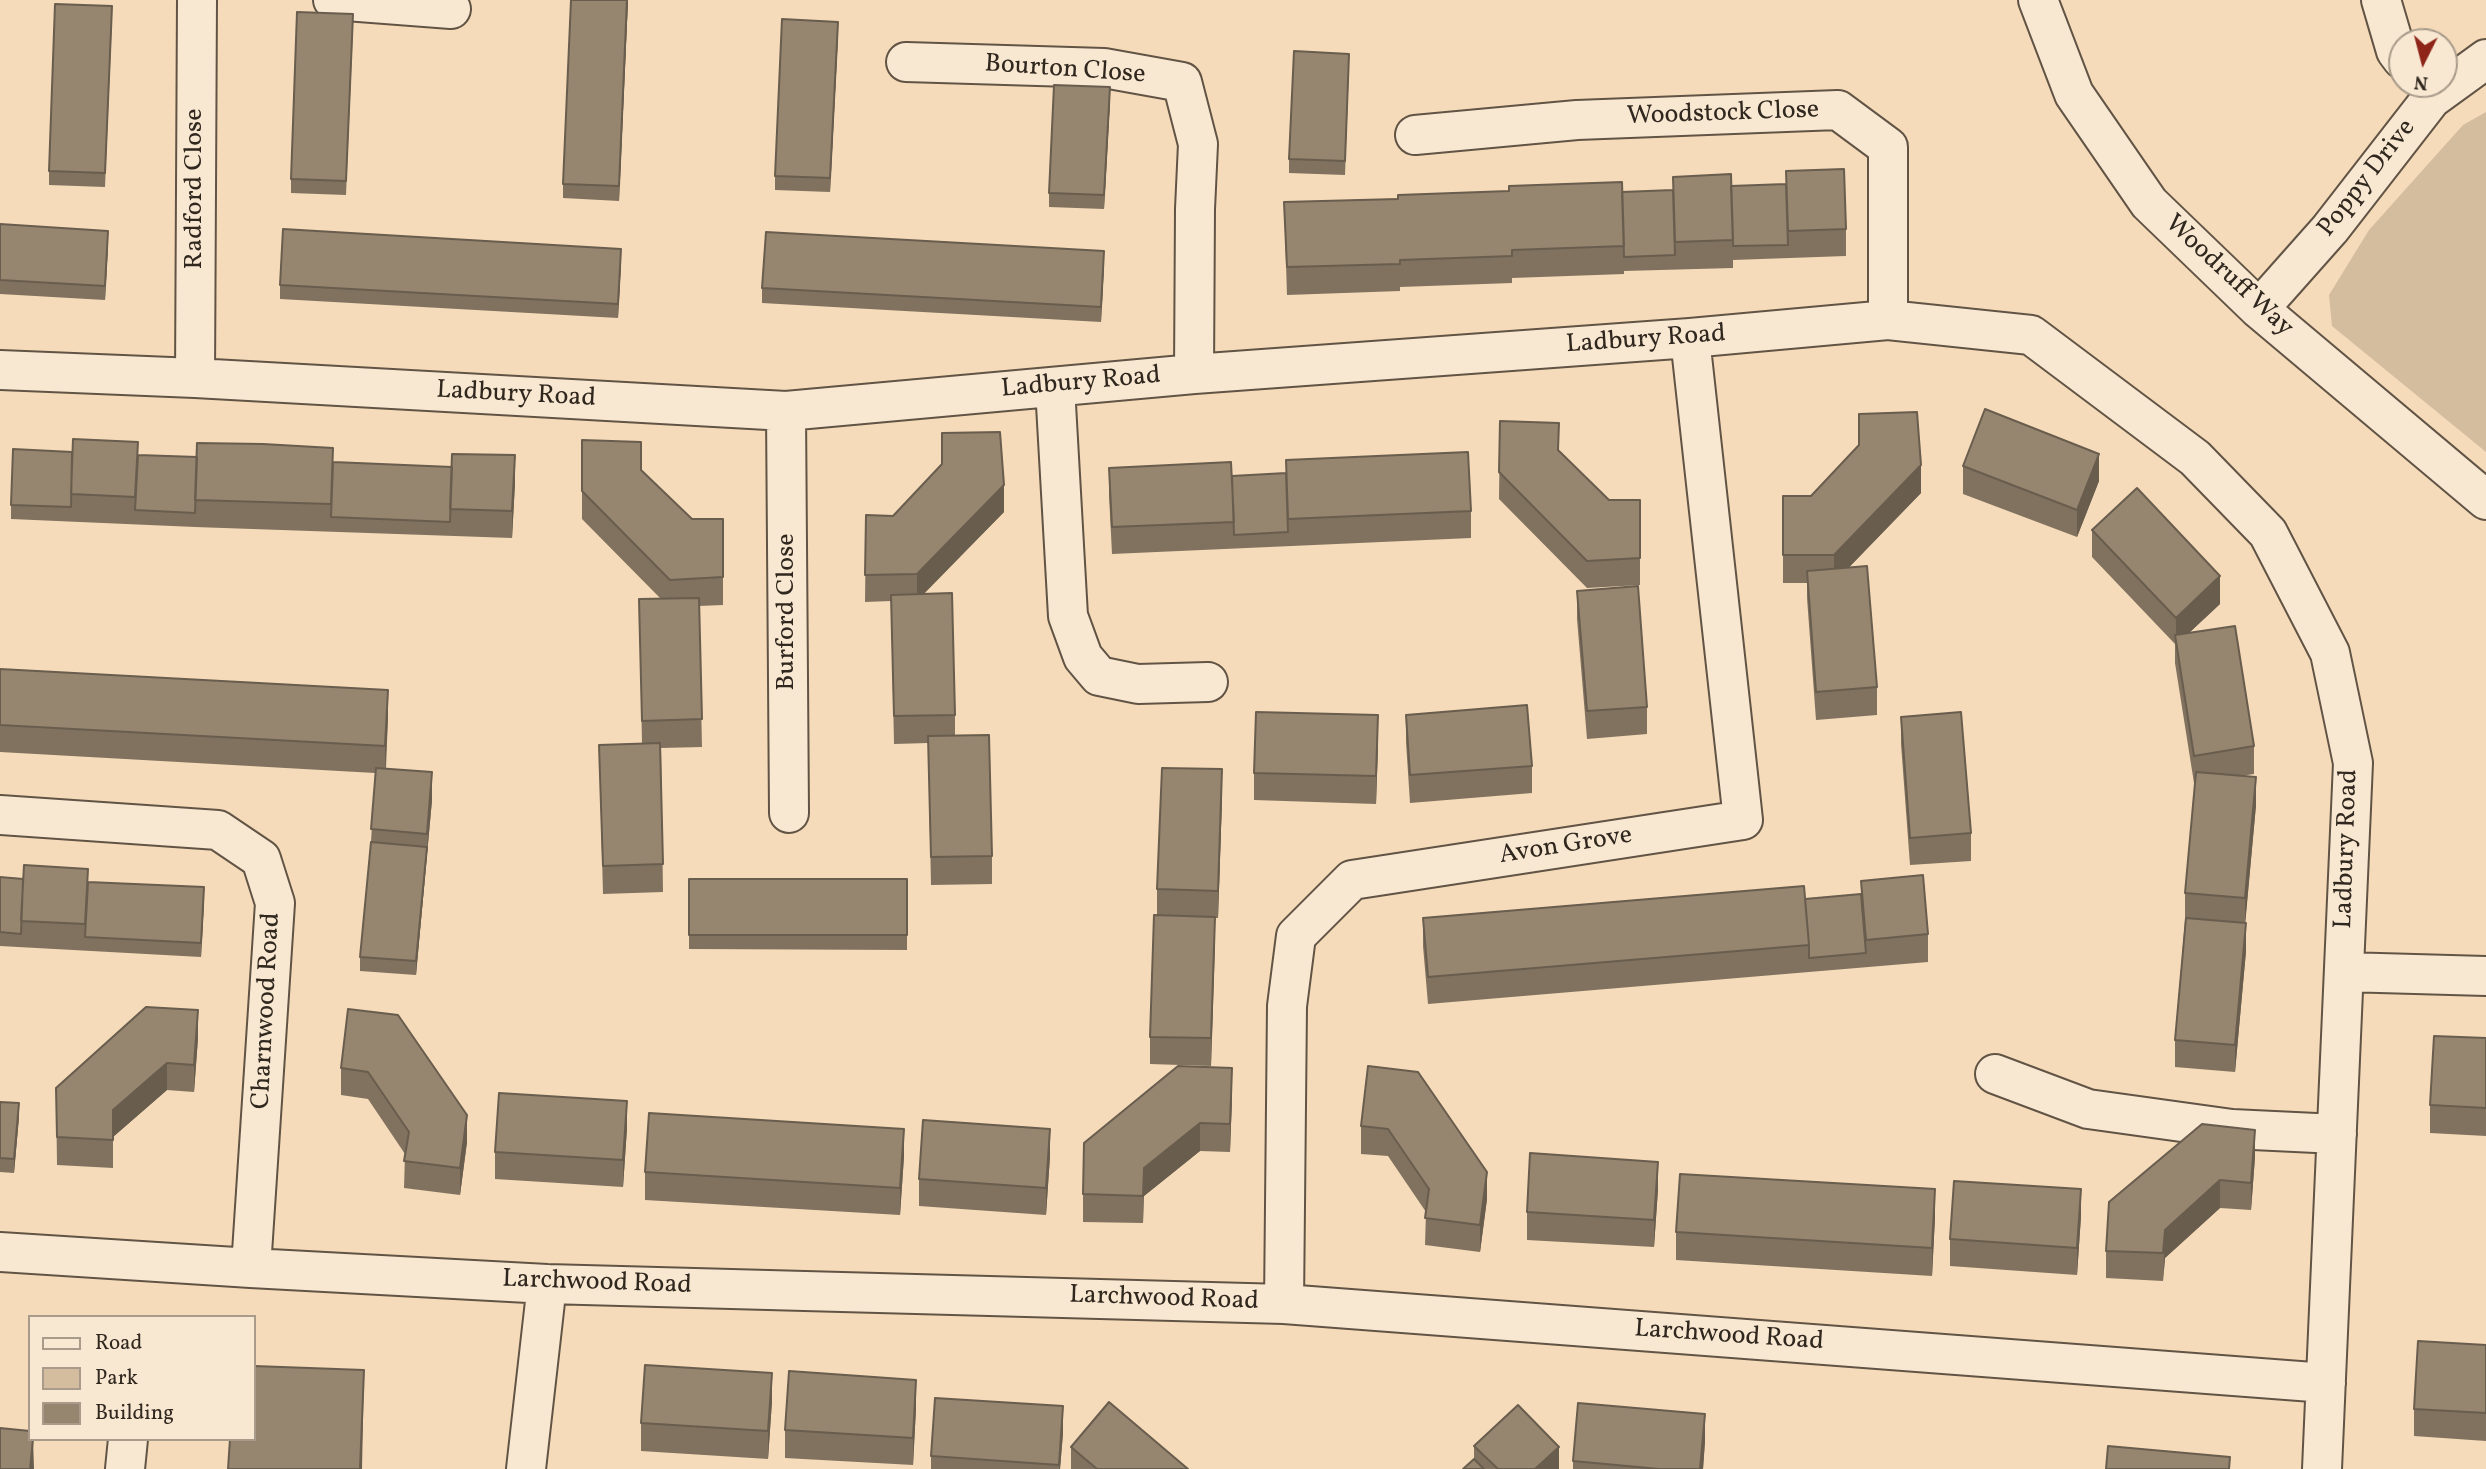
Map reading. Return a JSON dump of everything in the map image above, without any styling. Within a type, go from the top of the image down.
[{"type":"street","name":"Radford Close","points":[[195,378],[197,0]]},
{"type":"street","points":[[333,0],[451,9]]},
{"type":"street","name":"Woodruff Way","points":[[2038,0],[2074,93],[2149,203],[2259,309],[2486,500]]},
{"type":"street","points":[[2381,0],[2389,28]]},
{"type":"street","name":"Poppy Drive","points":[[2458,74],[2486,59]]},
{"type":"street","name":"Bourton Close","points":[[906,62],[1104,68],[1182,82],[1198,144],[1194,374]]},
{"type":"street","name":"Poppy Drive","points":[[2259,309],[2330,229],[2421,98]]},
{"type":"street","name":"Woodstock Close","points":[[1415,135],[1577,120],[1838,110],[1888,147],[1888,320]]},
{"type":"street","name":"Ladbury Road","points":[[0,370],[195,378],[786,411],[1194,374],[1690,338],[1888,320],[2031,335],[2195,458],[2268,533],[2330,653],[2353,763],[2322,1469]]},
{"type":"street","name":"Avon Grove","points":[[1284,1304],[1287,1006],[1296,936],[1352,880],[1743,820],[1690,338]]},
{"type":"street","points":[[1055,387],[1068,616],[1083,657],[1099,676],[1138,684],[1208,682]]},
{"type":"street","name":"Burford Close","points":[[786,411],[789,813]]},
{"type":"street","name":"Charnwood Road","points":[[0,815],[218,830],[261,859],[275,904],[251,1268]]},
{"type":"street","points":[[2344,972],[2486,976]]},
{"type":"street","points":[[1994,1074],[2088,1109],[2232,1129],[2337,1134]]},
{"type":"street","name":"Larchwood Road","points":[[0,1252],[547,1284],[1284,1304],[2326,1383]]},
{"type":"street","points":[[526,1469],[547,1284]]},
{"type":"street","points":[[125,1469],[128,1441]]},
{"type":"green space","points":[[2486,112],[2486,452],[2332,326],[2329,295],[2369,230],[2463,125]]},
{"type":"building","points":[[571,0],[627,0],[619,186],[563,184]]},
{"type":"building","points":[[55,4],[112,6],[105,173],[49,171]]},
{"type":"building","points":[[297,12],[353,14],[346,181],[291,179]]},
{"type":"building","points":[[782,19],[838,22],[830,178],[775,176]]},
{"type":"building","points":[[1294,51],[1349,54],[1345,161],[1289,159]]},
{"type":"building","points":[[1054,85],[1110,87],[1104,195],[1049,193]]},
{"type":"building","points":[[1844,169],[1846,229],[1788,231],[1786,171]]},
{"type":"building","points":[[1731,174],[1733,240],[1675,242],[1673,177]]},
{"type":"building","points":[[1622,182],[1624,246],[1512,250],[1512,256],[1400,260],[1400,264],[1287,267],[1284,202],[1398,199],[1398,195],[1509,191],[1509,186]]},
{"type":"building","points":[[1786,184],[1788,245],[1733,246],[1731,186]]},
{"type":"building","points":[[1673,190],[1675,255],[1624,257],[1622,192]]},
{"type":"building","points":[[0,224],[108,231],[105,286],[0,280]]},
{"type":"building","points":[[283,229],[621,249],[618,304],[280,285]]},
{"type":"building","points":[[766,232],[1104,251],[1101,307],[762,288]]},
{"type":"building","points":[[1985,409],[2099,454],[2077,510],[1963,466]]},
{"type":"building","points":[[1917,412],[1921,465],[1834,555],[1783,555],[1783,496],[1811,496],[1859,445],[1859,414]]},
{"type":"building","points":[[1500,421],[1559,423],[1558,450],[1609,500],[1640,500],[1640,558],[1587,561],[1499,472]]},
{"type":"building","points":[[1000,432],[1004,485],[917,574],[865,575],[866,515],[893,516],[942,464],[942,433]]},
{"type":"building","points":[[73,439],[138,442],[135,497],[71,494]]},
{"type":"building","points":[[582,440],[641,442],[641,470],[692,519],[723,519],[723,577],[670,580],[582,491]]},
{"type":"building","points":[[197,443],[333,448],[331,504],[195,500]]},
{"type":"building","points":[[13,449],[72,452],[71,507],[11,505]]},
{"type":"building","points":[[1468,452],[1471,511],[1288,519],[1286,460]]},
{"type":"building","points":[[452,454],[515,455],[512,511],[450,509]]},
{"type":"building","points":[[138,455],[197,457],[195,513],[135,510]]},
{"type":"building","points":[[333,462],[452,467],[450,522],[331,517]]},
{"type":"building","points":[[1231,462],[1234,522],[1112,527],[1109,468]]},
{"type":"building","points":[[1286,473],[1288,532],[1234,535],[1232,476]]},
{"type":"building","points":[[2137,488],[2220,576],[2176,618],[2092,530]]},
{"type":"building","points":[[1867,566],[1877,687],[1816,692],[1807,571]]},
{"type":"building","points":[[1638,586],[1647,707],[1587,711],[1577,591]]},
{"type":"building","points":[[952,593],[955,715],[894,716],[891,595]]},
{"type":"building","points":[[699,598],[702,719],[642,721],[639,599]]},
{"type":"building","points":[[2235,626],[2254,746],[2194,756],[2175,635]]},
{"type":"building","points":[[0,669],[388,690],[385,746],[0,725]]},
{"type":"building","points":[[1527,705],[1532,766],[1410,775],[1406,715]]},
{"type":"building","points":[[1256,712],[1378,715],[1376,776],[1254,773]]},
{"type":"building","points":[[1961,712],[1971,833],[1910,838],[1901,717]]},
{"type":"building","points":[[989,735],[992,856],[931,857],[928,736]]},
{"type":"building","points":[[660,743],[663,864],[603,866],[599,745]]},
{"type":"building","points":[[376,768],[432,772],[427,834],[371,829]]},
{"type":"building","points":[[1162,768],[1222,769],[1218,891],[1157,889]]},
{"type":"building","points":[[2196,772],[2256,777],[2245,898],[2185,893]]},
{"type":"building","points":[[371,842],[427,847],[416,961],[360,957]]},
{"type":"building","points":[[24,865],[88,869],[85,924],[21,921]]},
{"type":"building","points":[[1923,875],[1928,934],[1866,940],[1861,881]]},
{"type":"building","points":[[0,877],[23,879],[21,934],[0,932]]},
{"type":"building","points":[[689,879],[907,879],[907,935],[689,935]]},
{"type":"building","points":[[88,882],[204,887],[201,943],[85,937]]},
{"type":"building","points":[[1804,886],[1809,945],[1428,977],[1423,918]]},
{"type":"building","points":[[1861,894],[1866,953],[1809,958],[1805,899]]},
{"type":"building","points":[[1154,915],[1215,917],[1211,1038],[1150,1037]]},
{"type":"building","points":[[2186,918],[2246,923],[2235,1045],[2175,1040]]},
{"type":"building","points":[[146,1007],[198,1010],[194,1065],[167,1063],[113,1110],[113,1140],[57,1137],[56,1088]]},
{"type":"building","points":[[348,1009],[398,1015],[467,1115],[460,1168],[404,1161],[409,1132],[368,1072],[341,1068]]},
{"type":"building","points":[[2434,1036],[2486,1038],[2486,1108],[2430,1105]]},
{"type":"building","points":[[1178,1066],[1232,1068],[1230,1124],[1200,1123],[1144,1168],[1143,1196],[1083,1194],[1084,1143]]},
{"type":"building","points":[[1368,1066],[1418,1072],[1487,1172],[1480,1225],[1425,1218],[1429,1189],[1388,1129],[1361,1126]]},
{"type":"building","points":[[499,1093],[627,1101],[623,1160],[495,1152]]},
{"type":"building","points":[[0,1102],[19,1103],[14,1159],[0,1158]]},
{"type":"building","points":[[649,1113],[904,1129],[900,1188],[645,1172]]},
{"type":"building","points":[[923,1120],[1050,1129],[1046,1188],[919,1179]]},
{"type":"building","points":[[2202,1124],[2255,1130],[2251,1183],[2220,1180],[2165,1230],[2163,1253],[2106,1251],[2109,1202]]},
{"type":"building","points":[[1530,1153],[1658,1162],[1654,1220],[1527,1212]]},
{"type":"building","points":[[1680,1174],[1935,1189],[1932,1248],[1676,1232]]},
{"type":"building","points":[[1954,1181],[2081,1189],[2077,1248],[1950,1239]]},
{"type":"building","points":[[2418,1341],[2486,1345],[2486,1413],[2414,1409]]},
{"type":"building","points":[[645,1365],[772,1373],[768,1431],[641,1423]]},
{"type":"building","points":[[256,1366],[364,1370],[360,1469],[228,1469],[230,1441],[256,1441]]},
{"type":"building","points":[[789,1371],[916,1380],[913,1438],[785,1430]]},
{"type":"building","points":[[935,1398],[1063,1406],[1059,1465],[931,1456]]},
{"type":"building","points":[[1109,1402],[1188,1469],[1097,1469],[1071,1447]]},
{"type":"building","points":[[1578,1403],[1705,1414],[1700,1469],[1659,1469],[1573,1461]]},
{"type":"building","points":[[1518,1405],[1559,1447],[1535,1469],[1498,1469],[1474,1446]]},
{"type":"building","points":[[0,1428],[28,1431],[28,1441],[33,1441],[30,1469],[0,1469]]},
{"type":"building","points":[[2108,1446],[2230,1457],[2229,1469],[2106,1469]]},
{"type":"building","points":[[1474,1459],[1484,1469],[1463,1469]]}]
